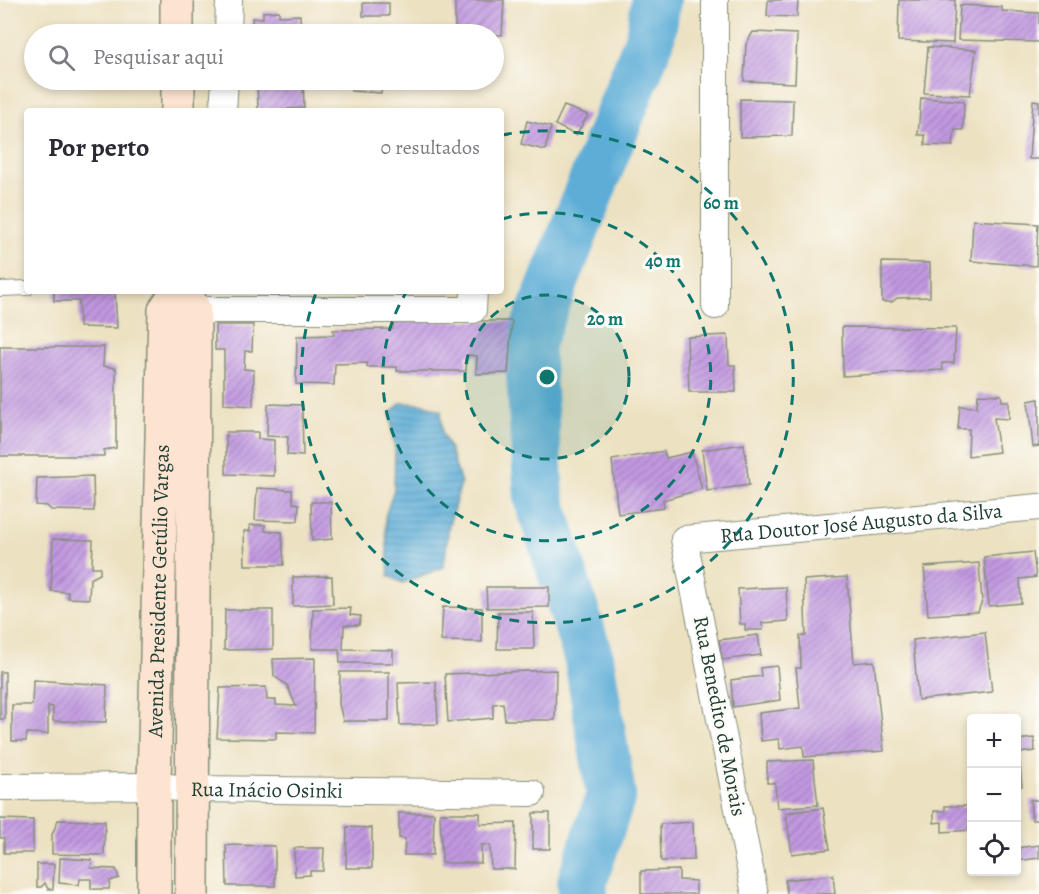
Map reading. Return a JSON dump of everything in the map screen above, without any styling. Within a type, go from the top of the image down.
[{"type":"main road","points":[[177,0],[177,24]]},
{"type":"main road","points":[[178,90],[178,108]]},
{"type":"main road","name":"Avenida Presidente Getúlio Vargas","points":[[154,894],[154,786],[180,300]]},
{"type":"main road","name":"Avenida Presidente Getúlio Vargas","points":[[180,300],[193,789],[192,894]]},
{"type":"street","points":[[228,24],[229,0]]},
{"type":"street","points":[[715,0],[715,306]]},
{"type":"street","points":[[224,108],[225,90]]},
{"type":"street","points":[[180,300],[473,310],[474,294]]},
{"type":"street","name":"Rua Doutor José Augusto da Silva","points":[[684,539],[1039,507]]},
{"type":"street","name":"Rua Benedito de Morais","points":[[684,539],[755,894]]},
{"type":"street","name":"Rua Inácio Osinki","points":[[0,787],[154,786],[193,789],[532,793]]},
{"type":"lane","points":[[0,289],[24,288]]},
{"type":"water","points":[[401,403],[424,404],[441,411],[442,433],[461,483],[449,525],[444,567],[403,583],[389,576],[385,517],[394,489],[395,451],[390,413]]},
{"type":"building","points":[[455,0],[504,0],[503,24],[455,24]]},
{"type":"building","points":[[768,0],[798,0],[797,17],[767,16]]},
{"type":"building","points":[[899,0],[955,0],[953,43],[898,41]]},
{"type":"building","points":[[363,3],[389,3],[389,16],[363,16]]},
{"type":"building","points":[[960,5],[1002,7],[1002,11],[1039,13],[1039,42],[958,40]]},
{"type":"building","points":[[279,11],[279,16],[300,15],[300,24],[252,24],[252,18],[263,18],[263,12]]},
{"type":"building","points":[[753,32],[797,34],[795,83],[744,81],[746,44]]},
{"type":"building","points":[[928,47],[976,50],[970,95],[924,93]]},
{"type":"building","points":[[257,90],[303,90],[304,108],[258,108]]},
{"type":"building","points":[[351,90],[381,90],[381,93]]},
{"type":"building","points":[[921,98],[964,101],[963,130],[955,130],[953,146],[925,145],[925,135],[918,135]]},
{"type":"building","points":[[740,99],[793,100],[792,136],[740,137]]},
{"type":"building","points":[[1033,100],[1039,101],[1039,159],[1029,159]]},
{"type":"building","points":[[564,106],[588,115],[576,135],[555,125]]},
{"type":"building","points":[[527,121],[551,127],[545,150],[521,144]]},
{"type":"building","points":[[973,220],[1038,224],[1036,266],[971,261]]},
{"type":"building","points":[[882,262],[930,263],[930,297],[897,298],[892,302],[882,302]]},
{"type":"building","points":[[54,294],[115,294],[117,328],[79,327],[79,301],[54,301]]},
{"type":"building","points":[[393,321],[512,321],[508,373],[476,374],[477,356],[467,355],[466,371],[397,371],[397,367],[367,367],[367,363],[335,364],[334,385],[296,384],[297,336],[334,335],[333,330],[393,329]]},
{"type":"building","points":[[215,325],[253,325],[252,351],[245,351],[244,369],[254,370],[253,406],[224,404],[224,350],[215,350]]},
{"type":"building","points":[[842,327],[956,328],[954,363],[942,363],[943,370],[843,376]]},
{"type":"building","points":[[728,335],[729,365],[735,365],[736,392],[689,392],[687,337]]},
{"type":"building","points":[[0,347],[104,347],[103,366],[116,368],[116,448],[104,450],[104,456],[0,456]]},
{"type":"building","points":[[978,394],[1001,395],[1002,401],[1009,401],[1009,419],[994,418],[999,452],[968,456],[969,429],[958,429],[960,406],[977,407]]},
{"type":"building","points":[[1039,399],[1039,446],[1033,447],[1028,401]]},
{"type":"building","points":[[268,404],[302,405],[303,456],[287,455],[288,437],[267,436]]},
{"type":"building","points":[[226,432],[258,432],[258,439],[274,440],[274,476],[226,474]]},
{"type":"building","points":[[744,444],[749,485],[707,491],[702,450]]},
{"type":"building","points":[[664,451],[666,458],[692,452],[702,489],[663,500],[664,508],[618,514],[612,460]]},
{"type":"building","points":[[93,476],[94,511],[51,510],[47,506],[36,505],[37,478]]},
{"type":"building","points":[[257,488],[292,490],[293,503],[299,504],[298,521],[255,520]]},
{"type":"building","points":[[311,502],[331,502],[332,539],[312,541]]},
{"type":"building","points":[[250,525],[265,525],[265,531],[282,532],[284,565],[245,565],[244,531],[250,531]]},
{"type":"building","points":[[53,539],[93,540],[92,567],[100,567],[100,574],[90,579],[89,599],[68,598],[68,592],[51,591]]},
{"type":"building","points":[[1033,552],[1036,577],[1020,579],[1021,603],[989,606],[984,557]]},
{"type":"building","points":[[979,563],[982,601],[978,612],[928,615],[924,567]]},
{"type":"building","points":[[332,576],[333,604],[293,606],[293,577]]},
{"type":"building","points":[[847,577],[854,663],[874,661],[884,751],[804,757],[803,746],[780,749],[779,739],[761,741],[759,713],[800,708],[796,668],[801,668],[800,636],[806,636],[804,580]]},
{"type":"building","points":[[486,587],[549,587],[549,607],[487,608]]},
{"type":"building","points":[[786,587],[788,621],[762,623],[763,630],[745,630],[745,624],[740,624],[738,589]]},
{"type":"building","points":[[443,607],[482,608],[482,642],[441,641]]},
{"type":"building","points":[[351,608],[350,615],[361,616],[359,625],[344,625],[343,649],[393,650],[393,663],[340,663],[339,649],[312,649],[313,609]]},
{"type":"building","points":[[225,610],[273,610],[273,649],[224,650]]},
{"type":"building","points":[[498,612],[533,612],[534,649],[497,649]]},
{"type":"building","points":[[985,632],[992,692],[918,700],[913,640]]},
{"type":"building","points":[[758,635],[761,655],[722,660],[719,640]]},
{"type":"building","points":[[315,658],[314,733],[276,732],[276,739],[217,738],[220,688],[266,687],[267,700],[276,700],[276,705],[296,706],[287,685],[274,676],[273,659]]},
{"type":"building","points":[[777,666],[780,700],[733,707],[731,680],[761,676],[760,668]]},
{"type":"building","points":[[556,670],[555,720],[505,720],[503,703],[493,704],[493,718],[448,722],[445,674]]},
{"type":"building","points":[[0,672],[5,672],[5,719],[0,719]]},
{"type":"building","points":[[340,672],[389,672],[389,721],[343,721],[339,704]]},
{"type":"building","points":[[33,680],[107,685],[106,722],[53,721],[53,707],[48,706],[48,734],[27,733],[26,741],[12,741],[12,705],[32,705]]},
{"type":"building","points":[[436,682],[438,724],[400,725],[398,683]]},
{"type":"building","points":[[1034,738],[1035,751],[1021,753],[1021,740]]},
{"type":"building","points":[[813,760],[818,805],[777,808],[775,783],[767,783],[767,762]]},
{"type":"building","points":[[1030,800],[1039,800],[1039,820],[1032,820]]},
{"type":"building","points":[[945,806],[967,806],[967,830],[942,832],[942,822],[934,823],[934,811],[945,811]]},
{"type":"building","points":[[823,808],[830,849],[792,854],[786,813]]},
{"type":"building","points":[[399,813],[434,813],[433,855],[404,855],[405,839],[399,838]]},
{"type":"building","points":[[440,813],[480,813],[480,824],[516,823],[515,869],[491,869],[490,845],[481,845],[481,863],[442,863]]},
{"type":"building","points":[[533,813],[550,813],[550,849],[533,849]]},
{"type":"building","points":[[0,819],[33,820],[33,853],[4,853],[4,838],[0,838]]},
{"type":"building","points":[[58,820],[105,821],[104,855],[52,854],[52,835]]},
{"type":"building","points":[[693,822],[694,860],[661,861],[660,824]]},
{"type":"building","points":[[347,827],[372,828],[372,868],[346,868]]},
{"type":"building","points":[[226,845],[275,846],[275,886],[227,886]]},
{"type":"building","points":[[1039,845],[1039,858],[1021,860],[1021,847]]},
{"type":"building","points":[[294,848],[324,848],[323,871],[310,871],[310,875],[295,876]]},
{"type":"building","points":[[60,858],[92,860],[91,868],[116,869],[119,878],[110,881],[109,889],[91,889],[91,879],[80,879],[79,885],[59,883]]},
{"type":"building","points":[[37,864],[54,864],[53,889],[48,889],[45,883],[37,887]]},
{"type":"building","points":[[679,870],[679,880],[696,881],[696,894],[641,894],[641,871]]},
{"type":"building","points":[[833,875],[835,894],[787,894],[785,880]]},
{"type":"waterway","points":[[583,894],[582,882],[611,795],[589,659],[539,498],[529,345],[650,38],[656,0]]}]
